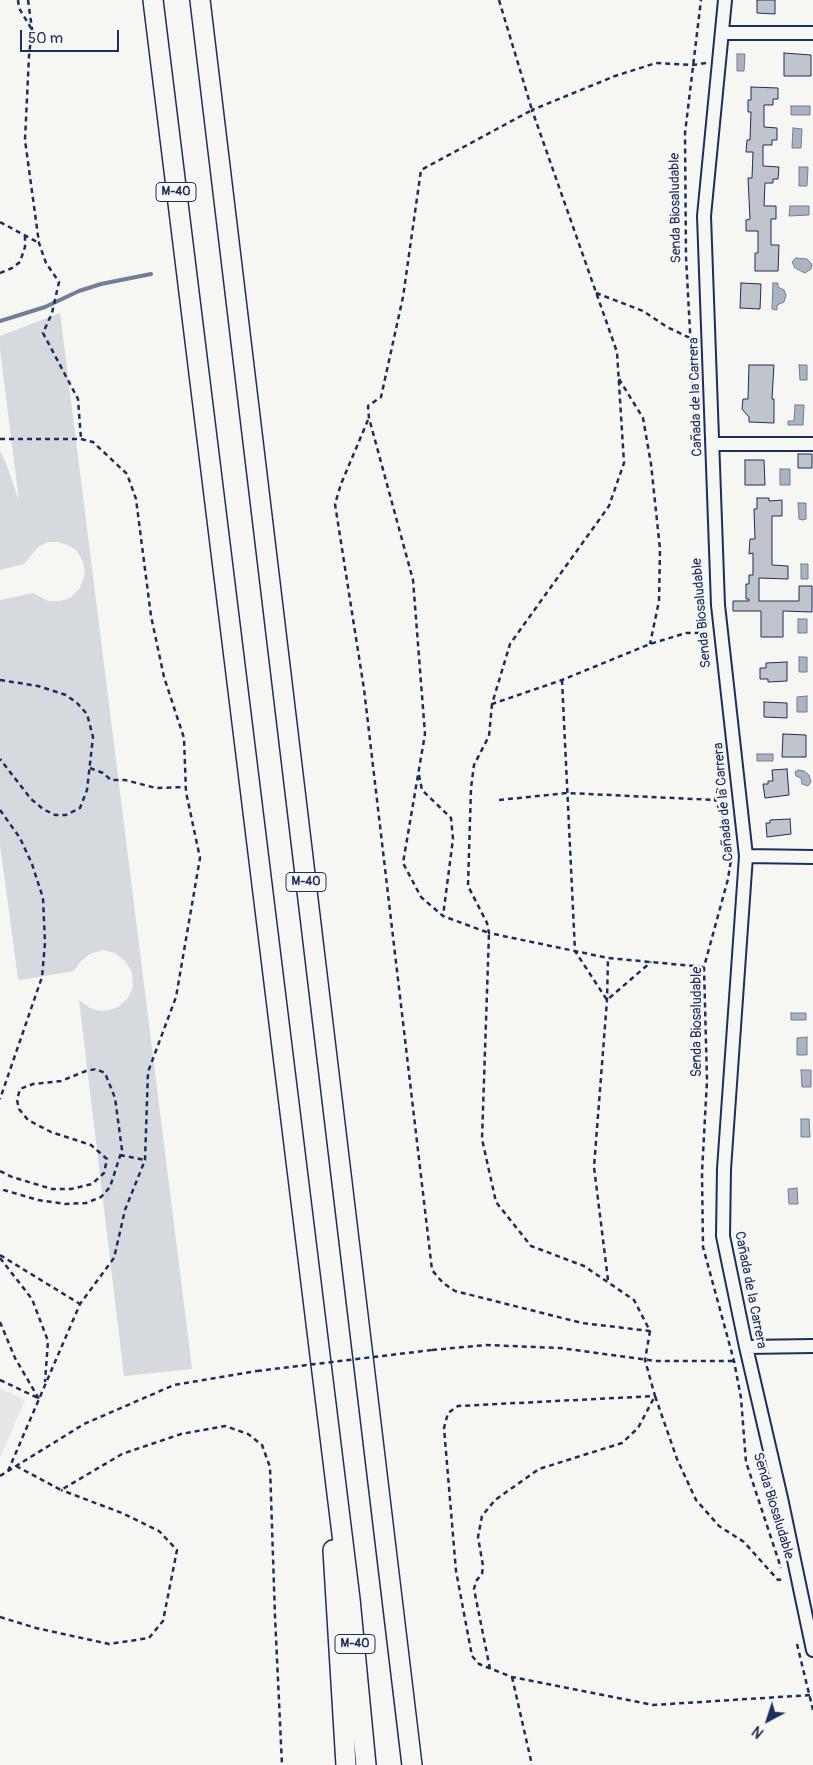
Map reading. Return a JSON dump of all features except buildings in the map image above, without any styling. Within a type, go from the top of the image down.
[{"type":"highway","name":"M-40","points":[[153,0],[350,1598],[366,1765]]},
{"type":"highway","name":"M-40","points":[[200,0],[412,1765]]},
{"type":"highway","points":[[340,1522],[332,1553],[346,1765]]},
{"type":"street","name":"Cañada de la Carrera","points":[[725,0],[704,216],[718,606],[746,856],[724,1169],[723,1236],[813,1650]]},
{"type":"street","points":[[723,32],[813,33]]},
{"type":"street","points":[[712,444],[813,444]]},
{"type":"street","points":[[746,856],[813,857]]},
{"type":"street","points":[[746,1348],[813,1346]]},
{"type":"path","points":[[18,0],[19,8],[32,29]]},
{"type":"path","points":[[28,0],[32,29],[25,140],[39,243],[46,263],[59,282],[52,313],[44,333],[78,399],[81,439]]},
{"type":"path","points":[[499,0],[532,110],[617,352],[624,463],[608,506],[510,644],[492,704],[489,736],[474,764],[468,886],[487,923],[489,933],[482,1139],[496,1202],[531,1246],[584,1266],[634,1300],[650,1331],[645,1360],[655,1396],[677,1459],[696,1500],[719,1526],[744,1542],[778,1580],[785,1580]]},
{"type":"path","name":"Senda Biosaludable","points":[[699,456],[686,257],[685,132],[701,0]]},
{"type":"path","points":[[704,967],[608,958],[489,933],[443,916],[421,897],[403,863],[424,734],[413,580],[369,418],[368,406],[381,397],[403,297],[421,170],[532,110],[615,76],[656,63],[693,65],[720,60]]},
{"type":"path","points":[[0,222],[39,243]]},
{"type":"path","points":[[0,273],[20,262],[25,247],[25,235]]},
{"type":"path","points":[[596,293],[643,311],[667,327],[690,338]]},
{"type":"path","points":[[618,378],[643,418],[651,464],[660,549],[659,601],[650,644]]},
{"type":"path","points":[[369,418],[341,484],[335,504],[364,689],[432,1270],[443,1283],[455,1292],[582,1323],[650,1331]]},
{"type":"path","points":[[0,439],[81,439],[93,442],[128,474],[136,499],[151,616],[164,676],[184,738],[186,787],[200,858],[176,996],[148,1072],[146,1160],[125,1210],[114,1258],[80,1304],[8,1471]]},
{"type":"path","points":[[492,704],[562,680],[650,644],[686,632],[714,633]]},
{"type":"path","points":[[0,680],[38,686],[66,695],[87,714],[93,737],[87,790],[80,808],[66,815],[55,815],[43,809],[31,798],[0,759]]},
{"type":"path","points":[[562,680],[575,951],[607,1000]]},
{"type":"path","points":[[725,766],[715,800],[730,831]]},
{"type":"path","points":[[90,768],[103,773],[111,780],[125,780],[156,788],[186,787]]},
{"type":"path","points":[[418,771],[422,790],[451,818],[453,839],[443,916]]},
{"type":"path","points":[[499,800],[567,793],[715,800]]},
{"type":"path","points":[[0,810],[20,838],[32,864],[43,898],[45,943],[42,977],[0,1099]]},
{"type":"path","name":"Senda Biosaludable","points":[[733,847],[728,879],[704,967],[707,1081],[702,1172],[703,1246],[734,1361],[741,1398],[746,1462],[788,1587]]},
{"type":"path","points":[[608,958],[607,1000],[594,1167],[608,1281]]},
{"type":"path","points":[[607,1000],[651,962]]},
{"type":"path","points":[[0,1171],[12,1177],[52,1189],[71,1189],[92,1184],[104,1173],[107,1159],[97,1150],[91,1146],[51,1132],[28,1120],[19,1109],[17,1100],[20,1090],[33,1084],[61,1082],[86,1071],[96,1069],[105,1073],[115,1098],[122,1150],[110,1187],[101,1197],[86,1203],[65,1204],[38,1200],[0,1189]]},
{"type":"path","points":[[120,1155],[146,1160]]},
{"type":"path","points":[[0,1256],[80,1304]]},
{"type":"path","points":[[0,1256],[32,1299],[48,1341],[44,1386]]},
{"type":"path","points":[[0,1322],[15,1358],[39,1399]]},
{"type":"path","points":[[0,1476],[84,1424],[174,1386],[257,1371],[486,1345],[560,1348],[656,1361],[734,1361],[746,1348]]},
{"type":"path","points":[[0,1380],[39,1399]]},
{"type":"path","points":[[490,1669],[474,1589],[476,1582],[482,1574],[483,1566],[478,1537],[482,1516],[495,1500],[539,1469],[622,1442],[638,1428],[655,1396]]},
{"type":"path","points":[[655,1396],[458,1406],[448,1413],[444,1428],[456,1571],[472,1656],[479,1664],[512,1677],[653,1704],[810,1695]]},
{"type":"path","points":[[61,1490],[122,1454],[181,1434],[225,1426],[248,1434],[262,1445],[270,1467],[282,1765]]},
{"type":"path","points":[[0,1617],[36,1628],[109,1644],[149,1638],[163,1621],[177,1550],[158,1531],[122,1514],[61,1490],[16,1466]]},
{"type":"path","points":[[797,1640],[813,1710]]},
{"type":"path","points":[[512,1677],[532,1765]]},
{"type":"shaded area","points":[[737,54],[745,54],[744,71],[737,71]]},
{"type":"shaded area","points":[[791,106],[810,106],[810,115],[791,115]]},
{"type":"shaded area","points":[[793,128],[802,129],[801,148],[792,148]]},
{"type":"shaded area","points":[[799,167],[808,167],[807,186],[799,186]]},
{"type":"shaded area","points":[[790,206],[809,206],[809,215],[789,216]]},
{"type":"shaded area","points":[[796,258],[807,259],[812,264],[811,269],[805,273],[795,268],[792,262]]},
{"type":"shaded area","points":[[773,283],[778,283],[778,287],[784,290],[786,295],[784,302],[777,305],[777,310],[772,309]]},
{"type":"shaded area","points":[[60,313],[192,1369],[124,1376],[79,1000],[90,1008],[101,1011],[118,1007],[128,998],[133,987],[132,972],[125,961],[115,953],[103,950],[90,954],[80,962],[74,971],[18,979],[0,845],[0,600],[33,593],[48,601],[60,601],[70,598],[80,588],[85,573],[83,562],[77,551],[68,545],[57,542],[48,542],[38,547],[24,564],[0,570],[0,451],[19,501],[0,336]]},
{"type":"shaded area","points":[[799,365],[807,365],[807,380],[800,380]]},
{"type":"shaded area","points":[[795,405],[804,405],[803,425],[788,425],[788,421],[794,421]]},
{"type":"shaded area","points":[[780,469],[790,469],[790,485],[780,485]]},
{"type":"shaded area","points":[[798,503],[806,503],[806,519],[799,519]]},
{"type":"shaded area","points":[[801,564],[808,564],[808,579],[801,579]]},
{"type":"shaded area","points":[[798,619],[807,619],[807,633],[798,633]]},
{"type":"shaded area","points":[[799,657],[807,657],[807,672],[799,672]]},
{"type":"shaded area","points":[[807,696],[807,712],[797,712],[797,697]]},
{"type":"shaded area","points":[[757,754],[773,754],[773,761],[757,761]]},
{"type":"shaded area","points":[[798,770],[804,771],[809,775],[811,782],[808,786],[802,784],[801,778],[796,776],[795,772]]},
{"type":"shaded area","points":[[791,1013],[806,1013],[806,1020],[791,1020]]},
{"type":"shaded area","points":[[807,1037],[807,1055],[797,1055],[797,1038]]},
{"type":"shaded area","points":[[801,1070],[811,1070],[811,1087],[802,1087]]},
{"type":"shaded area","points":[[801,1119],[809,1119],[810,1137],[801,1137]]},
{"type":"shaded area","points":[[797,1188],[798,1204],[789,1204],[788,1189]]},
{"type":"shaded area","points":[[0,1388],[25,1400],[0,1458]]},
{"type":"waterway","points":[[0,321],[45,307],[79,291],[101,284],[151,274]]}]
